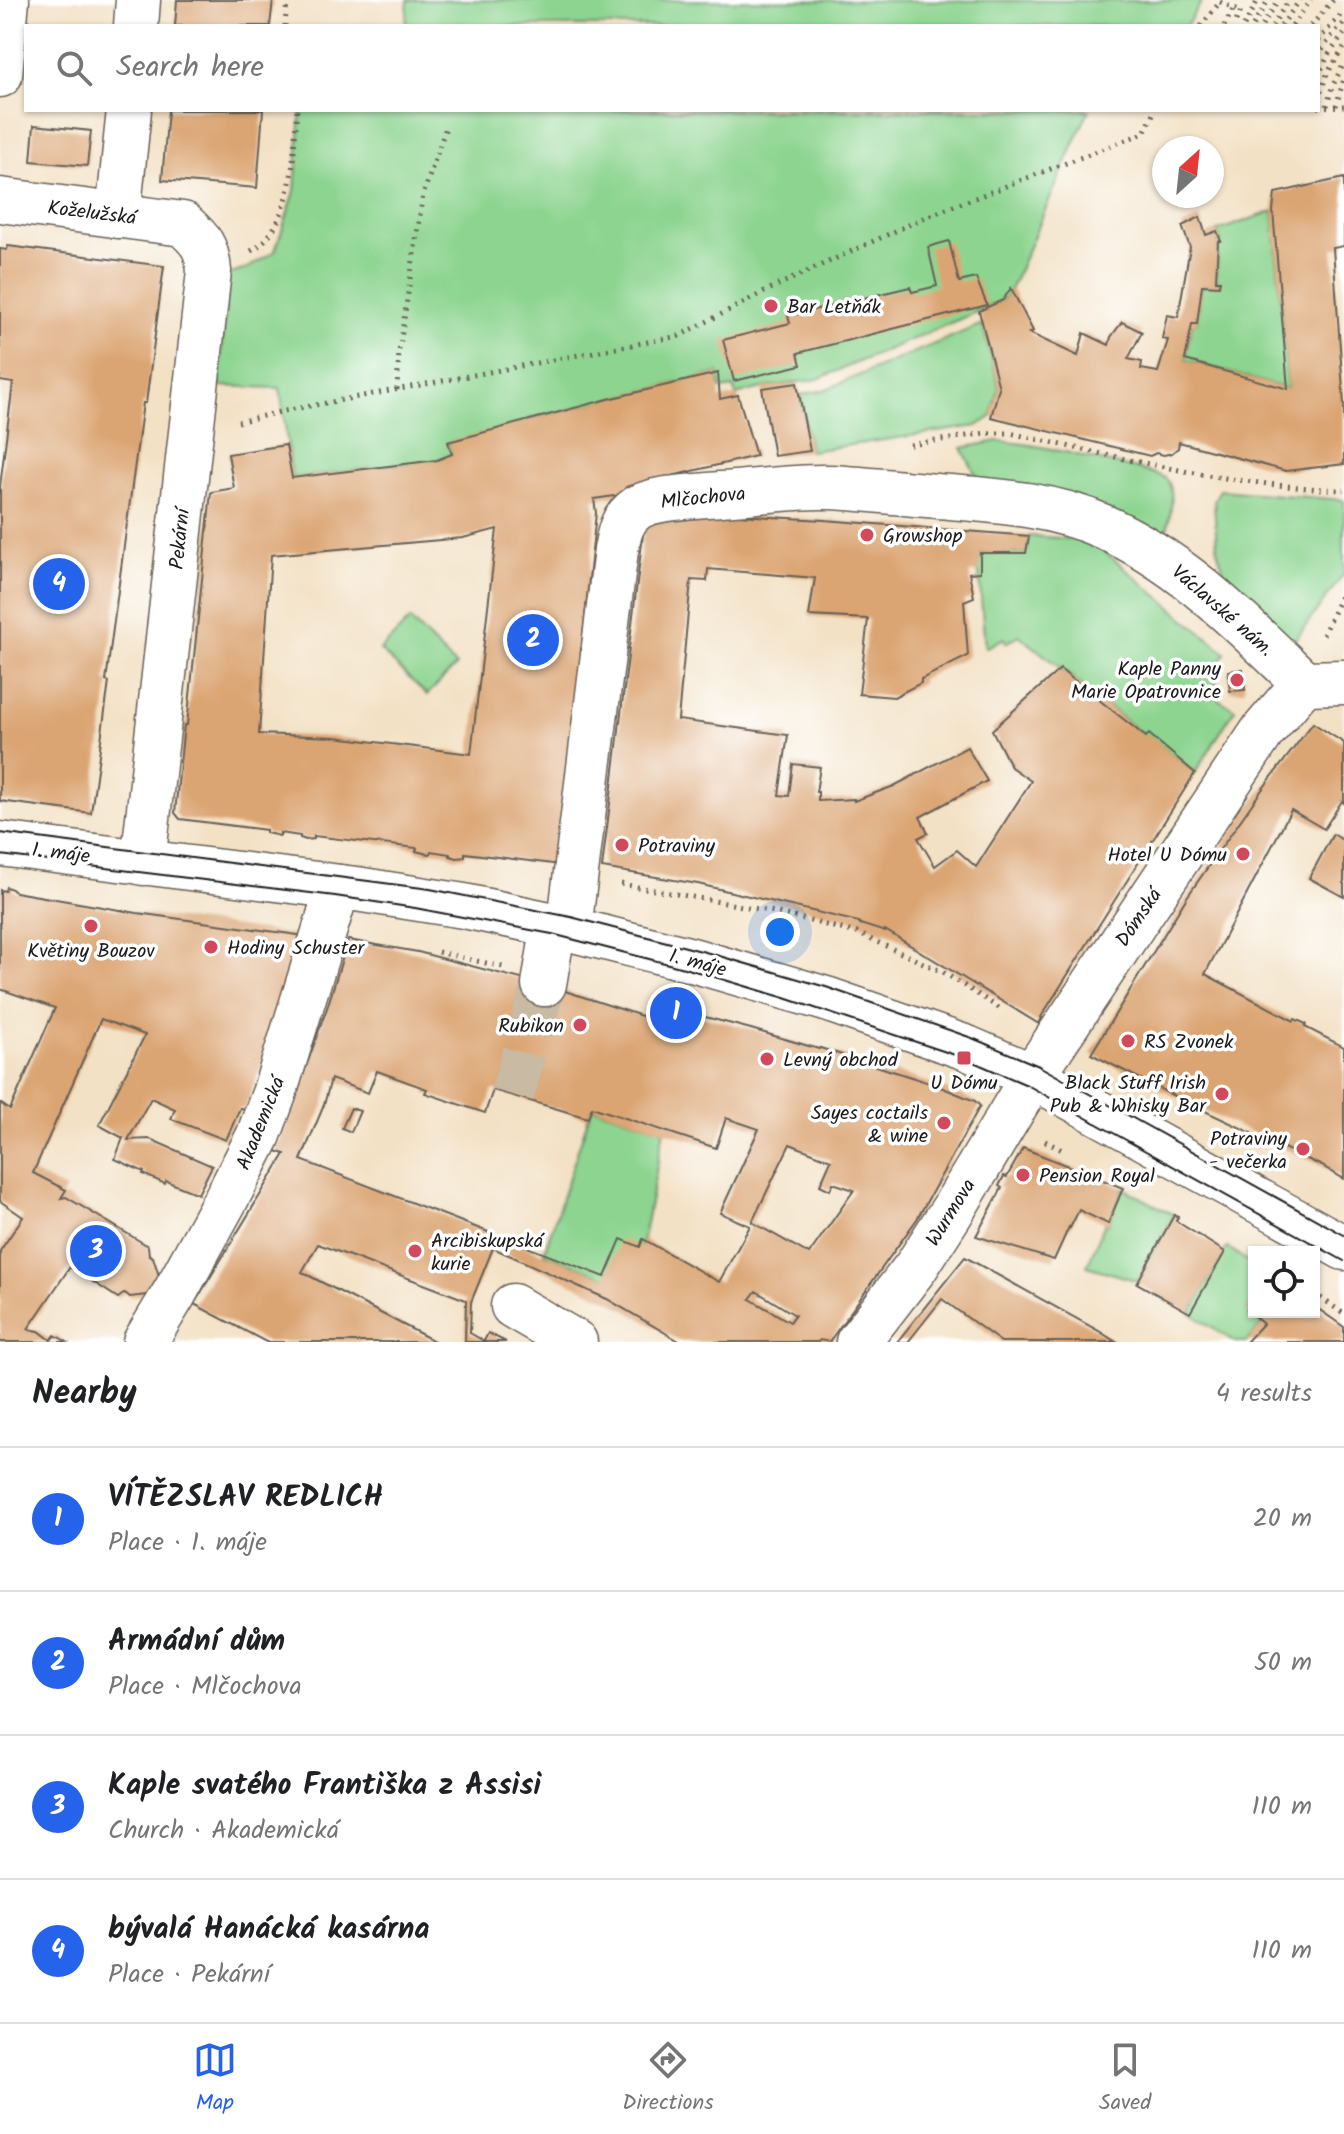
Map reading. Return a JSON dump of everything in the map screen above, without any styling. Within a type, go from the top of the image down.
[{"type":"street","points":[[0,75],[7,0]]},
{"type":"street","points":[[136,24],[138,0]]},
{"type":"street","points":[[118,216],[129,112]]},
{"type":"street","name":"Koželužská","points":[[0,200],[183,224]]},
{"type":"street","name":"Pekární","points":[[143,863],[209,271],[208,254],[202,242],[183,224]]},
{"type":"street","name":"Mlčochova","points":[[545,980],[576,877],[619,534],[625,520],[639,506],[687,497],[826,487],[1008,501],[1057,511],[1101,525]]},
{"type":"street","name":"Václavské nám.","points":[[1101,525],[1170,564],[1223,606],[1322,670]]},
{"type":"street","name":"Dómská","points":[[1032,1076],[1263,731],[1322,670]]},
{"type":"street","name":"1. máje","points":[[0,844],[464,906],[692,960],[826,999],[967,1048],[1032,1076],[1344,1248]]},
{"type":"street","name":"Akademická","points":[[145,1342],[258,1137],[338,887]]},
{"type":"street","name":"Wurmova","points":[[858,1342],[916,1267],[1032,1076]]},
{"type":"street","points":[[513,1306],[575,1342]]},
{"type":"path","points":[[285,24],[287,0]]},
{"type":"path","points":[[1245,24],[1258,0]]},
{"type":"path","points":[[1254,24],[1268,0]]},
{"type":"path","points":[[1263,24],[1278,0]]},
{"type":"path","points":[[1273,24],[1289,0]]},
{"type":"path","points":[[1282,24],[1300,0]]},
{"type":"path","points":[[1293,24],[1311,0]]},
{"type":"path","points":[[1313,24],[1333,0]]},
{"type":"path","points":[[1203,24],[1221,1],[1241,11],[1235,24]]},
{"type":"path","points":[[1225,24],[1234,8]]},
{"type":"path","points":[[1320,39],[1344,11]]},
{"type":"path","points":[[1320,54],[1344,23]]},
{"type":"path","points":[[1320,72],[1344,34]]},
{"type":"path","points":[[1320,94],[1328,72],[1344,48]]},
{"type":"path","points":[[1327,106],[1344,63]]},
{"type":"path","points":[[1336,106],[1344,79]]},
{"type":"path","points":[[1320,107],[1344,106]]},
{"type":"path","points":[[209,271],[227,266],[258,247],[284,211],[297,112]]},
{"type":"path","points":[[191,433],[284,411],[679,336],[776,286],[928,216],[1144,133],[1154,112]]},
{"type":"path","points":[[397,390],[399,352],[423,195],[446,127]]},
{"type":"path","points":[[899,447],[971,435],[1010,433],[1171,468],[1294,488],[1344,490]]},
{"type":"path","points":[[1322,670],[1344,589]]},
{"type":"path","points":[[576,877],[775,912],[857,933],[943,972],[1008,1013]]},
{"type":"path","points":[[437,952],[545,980]]},
{"type":"path","points":[[1320,1297],[1344,1314]]},
{"type":"green space","points":[[408,0],[1203,0],[1187,24],[406,24]]},
{"type":"green space","points":[[301,112],[1088,112],[1003,300],[818,379],[736,395],[733,387],[721,389],[718,373],[529,419],[448,443],[452,454],[437,460],[292,478],[280,388],[219,386],[228,275],[246,269],[275,251],[295,191]]},
{"type":"green space","points":[[1273,211],[1288,389],[1185,360],[1192,324],[1197,323],[1202,285],[1219,285],[1216,281],[1218,241],[1221,241],[1217,231]]},
{"type":"green space","points":[[982,324],[999,388],[991,417],[977,426],[810,451],[800,395],[824,390]]},
{"type":"green space","points":[[998,441],[1059,451],[1150,472],[1166,479],[1171,501],[1163,545],[979,481],[962,448]]},
{"type":"green space","points":[[1220,490],[1344,500],[1344,574],[1295,640],[1254,619],[1229,587],[1217,549],[1214,500]]},
{"type":"green space","points":[[1029,536],[1091,540],[1226,653],[1215,667],[1218,699],[1235,709],[1195,773],[1019,635],[1006,643],[1004,638],[985,648],[980,553],[1026,553]]},
{"type":"green space","points":[[410,620],[456,666],[427,695],[380,650]]},
{"type":"green space","points":[[592,1107],[664,1130],[643,1239],[624,1285],[544,1253]]},
{"type":"green space","points":[[1123,1188],[1174,1215],[1138,1281],[1087,1266]]},
{"type":"green space","points":[[1227,1247],[1248,1262],[1248,1318],[1257,1318],[1263,1324],[1246,1342],[1235,1342],[1190,1313]]},
{"type":"building","points":[[177,0],[273,0],[270,24],[175,24]]},
{"type":"building","points":[[168,112],[263,112],[257,188],[162,180]]},
{"type":"building","points":[[34,125],[91,131],[87,166],[31,161]]},
{"type":"building","points":[[1344,178],[1344,246],[1333,248],[1344,405],[1344,464],[1286,471],[1179,442],[1172,453],[1150,456],[991,417],[999,388],[979,311],[1003,300],[1011,288],[1033,331],[1029,333],[1078,356],[1084,333],[1109,345],[1122,322],[1142,332],[1128,359],[1142,362],[1141,369],[1158,372],[1168,340],[1162,339],[1167,315],[1178,317],[1190,247],[1182,226],[1200,217],[1206,235],[1217,231],[1221,241],[1218,241],[1216,281],[1220,281],[1219,286],[1202,285],[1197,324],[1192,324],[1185,360],[1288,389],[1273,211],[1275,193]]},
{"type":"building","points":[[949,241],[959,282],[976,278],[987,305],[798,353],[801,365],[734,381],[723,340],[790,323],[788,316],[910,287],[912,292],[937,286],[928,247]]},
{"type":"building","points":[[8,246],[164,266],[146,403],[143,403],[91,813],[0,801],[0,486],[13,383],[0,381],[0,249],[7,250]]},
{"type":"building","points":[[718,373],[720,399],[738,395],[756,456],[629,486],[620,495],[594,499],[596,513],[559,860],[553,864],[465,853],[465,857],[457,858],[450,854],[416,851],[417,848],[314,836],[314,839],[306,840],[300,836],[266,833],[266,830],[180,819],[175,813],[211,492],[234,488],[228,454],[286,445],[292,478],[437,460],[452,454],[448,442]],"holes":[[[497,529],[471,754],[335,737],[259,734],[271,555],[463,538]]]},
{"type":"building","points":[[797,383],[810,451],[774,456],[762,388]]},
{"type":"building","points":[[665,511],[1029,536],[1026,553],[980,553],[980,572],[969,573],[974,597],[964,601],[968,656],[921,679],[921,683],[894,697],[859,694],[868,619],[809,616],[815,578],[708,569],[707,581],[691,580],[678,720],[788,735],[779,795],[789,796],[793,764],[820,767],[816,792],[818,801],[854,801],[894,786],[967,747],[987,781],[920,817],[928,833],[918,838],[935,866],[957,850],[976,867],[1031,781],[1011,767],[992,730],[1060,669],[1146,737],[1149,734],[1195,773],[1039,1024],[885,930],[698,884],[602,868],[644,526]]},
{"type":"building","name":"Kaple Panny Marie Opatrovnice","points":[[1243,669],[1245,690],[1230,691],[1228,671]]},
{"type":"building","points":[[1313,723],[1344,743],[1344,803],[1342,801],[1324,829],[1291,810],[1205,974],[1294,1021],[1306,1024],[1305,1027],[1344,1047],[1344,1179],[1091,1054],[1187,897]]},
{"type":"building","points":[[1333,834],[1344,841],[1344,897],[1309,878]]},
{"type":"building","points":[[6,887],[15,892],[137,913],[305,936],[307,941],[245,1109],[240,1108],[226,1140],[171,1119],[175,1109],[151,1098],[128,1140],[150,1139],[212,1166],[198,1194],[166,1181],[165,1184],[115,1159],[123,1138],[99,1125],[145,1035],[101,1019],[33,1173],[66,1190],[61,1198],[66,1197],[148,1246],[159,1276],[147,1295],[130,1297],[125,1293],[118,1298],[70,1267],[28,1329],[39,1331],[51,1340],[55,1335],[67,1342],[0,1342],[0,1251],[23,1217],[0,1201],[0,1103],[10,1110],[55,1008],[0,989],[0,890],[5,891]]},
{"type":"building","points":[[348,940],[418,952],[525,978],[685,1030],[690,1013],[751,1029],[933,1084],[975,1101],[980,1106],[917,1219],[829,1342],[681,1342],[607,1299],[493,1248],[471,1302],[470,1333],[484,1341],[488,1333],[506,1342],[465,1342],[466,1300],[318,1244],[302,1272],[436,1342],[266,1342],[194,1304],[285,1154],[276,1151]],"holes":[[[377,1071],[427,1089],[425,1093],[485,1113],[493,1090],[588,1118],[592,1107],[716,1148],[726,1118],[759,1129],[720,1213],[750,1226],[719,1282],[643,1239],[640,1247],[621,1239],[605,1277],[301,1160],[324,1105],[331,1079],[368,1093]],[[790,1144],[831,1160],[820,1185],[830,1190],[833,1183],[854,1190],[809,1254],[752,1222]],[[756,1291],[795,1315],[790,1322],[750,1299]]]},
{"type":"building","points":[[351,1108],[360,1111],[351,1132],[342,1128]]},
{"type":"building","points":[[1023,1148],[1123,1188],[1108,1224],[1079,1210],[1054,1260],[976,1236],[1002,1188],[999,1186],[1004,1176],[1007,1177]]},
{"type":"building","points":[[1174,1215],[1178,1217],[1176,1221],[1225,1252],[1190,1313],[1137,1283]]},
{"type":"building","points":[[965,1257],[1116,1342],[1001,1342],[942,1299],[908,1342],[897,1342]]},
{"type":"building","points":[[1320,1310],[1344,1327],[1344,1342],[1246,1342],[1263,1324],[1256,1318],[1320,1318]]},
{"type":"tunnel","points":[[512,1095],[544,984]]},
{"type":"tram line","points":[[0,833],[430,889],[571,917],[826,987],[972,1038],[1039,1066],[1344,1235]]},
{"type":"tram line","points":[[0,855],[415,908],[552,934],[785,998],[964,1058],[1027,1085],[1344,1261]]},
{"type":"place","name":"Bar Letňák","points":[[771,306]]},
{"type":"place","name":"Growshop","points":[[867,535]]},
{"type":"place","name":"bývalá Hanácká kasárna","points":[[59,584]]},
{"type":"place","name":"Armádní dům","points":[[533,640]]},
{"type":"place","name":"Kaple Panny Marie Opatrovnice","points":[[1237,680]]},
{"type":"place","name":"Potraviny","points":[[622,845]]},
{"type":"place","name":"Hotel U Dómu","points":[[1243,854]]},
{"type":"place","name":"Květiny Bouzov","points":[[91,926]]},
{"type":"place","name":"Hodiny Schuster","points":[[211,947]]},
{"type":"place","name":"VÍTĚZSLAV REDLICH","points":[[676,1013]]},
{"type":"place","name":"Rubikon","points":[[580,1025]]},
{"type":"place","name":"RS Zvonek","points":[[1128,1041]]},
{"type":"place","name":"U Dómu","points":[[964,1058]]},
{"type":"place","name":"Levný obchod","points":[[767,1059]]},
{"type":"place","name":"Black Stuff Irish Pub & Whisky Bar","points":[[1222,1094]]},
{"type":"place","name":"Sayes coctails & wine","points":[[944,1123]]},
{"type":"place","name":"Potraviny - večerka","points":[[1303,1149]]},
{"type":"place","name":"Pension Royal","points":[[1023,1175]]},
{"type":"place","name":"Kaple svatého Františka z Assisi","points":[[96,1251]]},
{"type":"place","name":"Arcibiskupská kurie","points":[[415,1251]]}]
